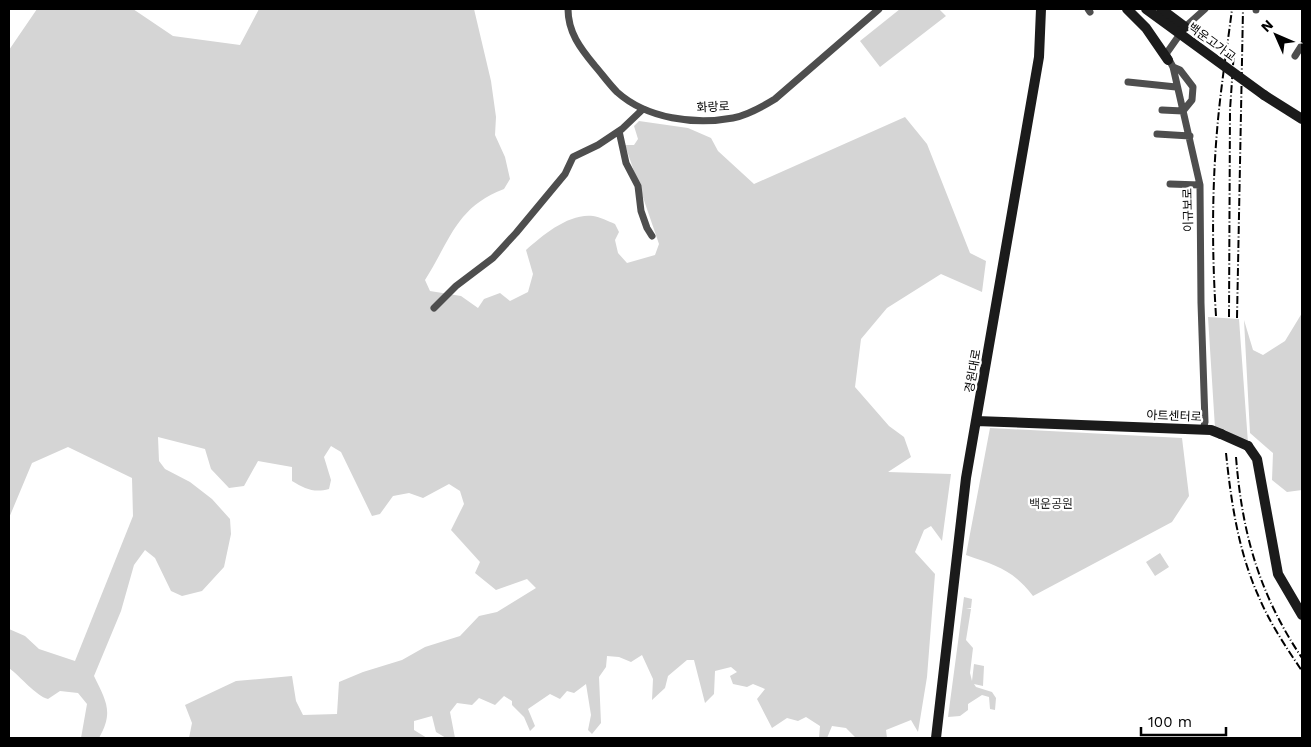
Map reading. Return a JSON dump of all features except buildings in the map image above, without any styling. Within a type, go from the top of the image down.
[{"type":"main road","name":"경원대로","points":[[936,738],[966,478],[1039,57],[1041,9]]},
{"type":"main road","points":[[1127,9],[1146,28],[1171,64]]},
{"type":"main road","name":"백운고가교","points":[[1146,9],[1264,95],[1302,119]]},
{"type":"main road","points":[[1161,9],[1185,27]]},
{"type":"main road","name":"아트센터로","points":[[976,421],[1203,430],[1220,434],[1248,446],[1257,460],[1272,550],[1278,574],[1302,615]]},
{"type":"street","name":"화랑로","points":[[568,9],[571,31],[591,61],[617,92],[643,109],[666,116],[706,121],[734,118],[755,110],[790,87],[879,9]]},
{"type":"street","name":"이규보로","points":[[1203,430],[1205,422],[1200,185],[1190,136],[1171,64],[1166,54],[1168,48],[1185,27],[1205,9]]},
{"type":"street","points":[[1295,56],[1302,45]]},
{"type":"street","points":[[1162,110],[1183,111],[1192,100],[1193,87],[1180,70],[1171,64]]},
{"type":"street","points":[[1128,82],[1176,87]]},
{"type":"street","points":[[434,308],[505,245],[565,174],[573,157],[598,145],[619,131],[637,117],[643,109]]},
{"type":"street","points":[[619,131],[626,163],[638,186],[642,211],[647,228],[652,236]]},
{"type":"street","points":[[1157,134],[1190,136]]},
{"type":"street","points":[[1170,184],[1200,185]]},
{"type":"green space","points":[[37,9],[133,9],[173,36],[240,45],[259,9],[474,9],[491,81],[496,117],[495,135],[505,157],[510,179],[504,189],[488,196],[465,215],[448,239],[425,280],[430,291],[461,296],[478,308],[484,299],[500,293],[510,301],[528,292],[533,274],[526,250],[557,226],[575,218],[593,216],[615,224],[619,232],[615,240],[618,253],[627,263],[655,255],[659,244],[625,145],[634,145],[638,139],[634,126],[639,121],[688,128],[711,138],[718,151],[754,184],[905,117],[927,144],[970,253],[986,261],[982,292],[941,274],[887,308],[861,339],[855,387],[889,426],[904,437],[911,457],[888,472],[951,474],[942,541],[931,526],[924,530],[915,552],[935,574],[927,677],[918,732],[911,720],[886,730],[887,738],[856,738],[846,728],[832,726],[827,738],[819,738],[820,726],[806,717],[798,721],[787,718],[772,728],[757,699],[765,689],[753,684],[747,687],[733,684],[730,676],[737,672],[731,667],[715,671],[714,694],[705,703],[694,660],[687,660],[668,676],[665,688],[652,700],[653,679],[642,655],[631,662],[619,657],[607,656],[606,667],[599,677],[601,723],[592,734],[588,730],[591,715],[586,684],[574,693],[567,691],[560,699],[550,694],[528,709],[535,726],[530,731],[524,717],[512,705],[512,701],[504,696],[495,705],[479,698],[472,705],[457,703],[450,712],[455,738],[446,738],[436,732],[432,716],[414,721],[414,730],[427,738],[189,738],[192,723],[185,705],[236,681],[292,676],[296,701],[303,715],[337,714],[339,682],[363,672],[402,660],[425,647],[460,636],[479,616],[497,612],[536,588],[527,579],[496,590],[475,573],[480,562],[451,530],[464,504],[460,491],[449,484],[423,498],[409,493],[393,496],[380,514],[372,516],[341,452],[331,446],[324,457],[331,480],[329,489],[319,491],[305,488],[292,481],[292,467],[258,461],[244,486],[229,488],[211,469],[205,449],[158,437],[159,461],[165,469],[190,482],[212,499],[230,519],[231,534],[224,567],[202,591],[182,596],[171,591],[155,558],[145,550],[134,565],[121,611],[94,676],[107,707],[104,729],[99,738],[81,738],[87,704],[78,693],[60,691],[48,699],[33,690],[9,668],[9,629],[25,636],[39,649],[75,661],[133,516],[132,478],[68,447],[32,463],[9,518],[9,50]]},
{"type":"green space","points":[[900,9],[939,9],[946,16],[880,67],[860,41]]},
{"type":"green space","points":[[1302,313],[1302,490],[1287,492],[1272,480],[1273,453],[1250,433],[1244,320],[1253,350],[1263,355],[1285,341]]},
{"type":"green space","points":[[1208,317],[1239,319],[1248,443],[1215,428]]},
{"type":"green space","name":"백운공원","points":[[990,428],[1182,438],[1189,496],[1172,522],[1033,596],[1011,574],[966,555]]},
{"type":"green space","points":[[1160,553],[1169,567],[1155,576],[1146,562]]},
{"type":"green space","points":[[964,597],[972,599],[971,608],[966,608],[971,609],[966,640],[973,648],[970,673],[972,681],[974,664],[984,666],[983,686],[974,684],[976,687],[992,692],[996,698],[995,710],[990,709],[989,697],[982,695],[968,704],[968,710],[960,716],[948,717]]},
{"type":"railway","points":[[1216,316],[1213,258],[1214,171],[1223,75],[1232,9]]},
{"type":"railway","points":[[1237,318],[1243,9]]},
{"type":"railway","points":[[1229,317],[1230,110],[1234,51]]},
{"type":"railway","points":[[1226,453],[1236,525],[1245,561],[1262,605],[1302,671]]},
{"type":"railway","points":[[1236,457],[1243,511],[1255,562],[1274,610],[1302,658]]}]
